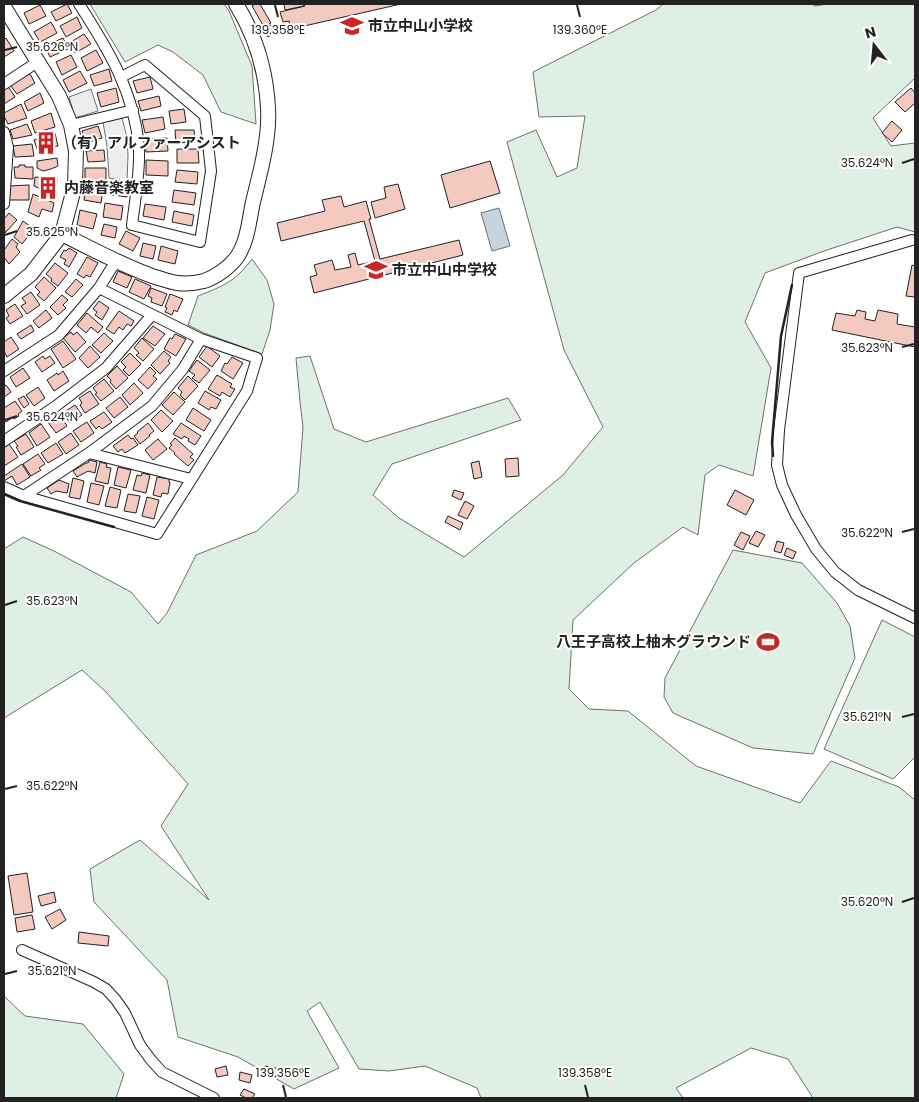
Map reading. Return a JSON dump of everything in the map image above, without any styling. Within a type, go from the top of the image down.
[{"type":"street","points":[[79,4],[121,77],[133,110],[139,148],[132,226],[200,242],[211,171],[205,116],[145,65],[121,77]]},
{"type":"street","points":[[62,234],[116,261],[144,273],[176,283],[203,281],[221,272],[237,257],[245,241],[263,156],[267,137],[268,110],[263,66],[250,27],[236,4]]},
{"type":"street","points":[[4,6],[60,96],[71,125],[76,151],[75,185],[62,234],[31,274],[4,296]]},
{"type":"street","points":[[4,84],[39,62]]},
{"type":"street","points":[[71,125],[133,110]]},
{"type":"street","points":[[4,132],[6,148],[4,204]]},
{"type":"street","points":[[912,240],[798,273],[779,430],[777,465],[782,485],[796,515],[816,549],[835,572],[858,590],[915,618]]},
{"type":"street","points":[[4,371],[59,335],[99,288],[116,261]]},
{"type":"street","points":[[4,487],[24,496],[157,534],[247,391],[257,358],[201,339],[99,288]]},
{"type":"street","points":[[4,441],[56,406],[106,368],[152,315]]},
{"type":"street","points":[[24,496],[89,453],[152,406],[182,369],[201,339]]},
{"type":"street","points":[[89,453],[190,479]]},
{"type":"street","points":[[22,950],[106,989],[125,1013],[140,1045],[150,1060],[162,1072],[214,1098]]},
{"type":"green space","points":[[90,4],[224,4],[229,11],[252,66],[256,124],[221,112],[203,75],[173,52],[158,45],[125,62]]},
{"type":"green space","points":[[663,4],[812,4],[815,6],[827,4],[915,4],[915,78],[873,118],[891,146],[915,143],[915,232],[897,227],[765,273],[745,322],[771,368],[753,476],[719,465],[705,475],[698,535],[683,527],[634,563],[573,620],[569,689],[589,709],[628,711],[696,766],[800,803],[831,761],[899,787],[915,800],[915,1098],[813,1098],[788,1059],[751,1048],[676,1088],[683,1098],[481,1098],[477,1088],[425,1066],[389,1071],[359,1069],[320,1002],[307,1011],[339,1068],[294,1089],[238,1057],[178,1037],[167,980],[94,902],[90,869],[140,840],[209,900],[161,826],[188,784],[106,692],[82,670],[4,718],[4,549],[23,537],[54,551],[131,592],[158,624],[167,613],[196,555],[257,531],[298,492],[303,427],[296,358],[310,356],[334,429],[366,442],[508,398],[521,420],[392,464],[373,495],[399,518],[464,557],[563,475],[603,427],[564,350],[507,142],[536,130],[557,177],[577,168],[585,116],[539,117],[533,72],[656,10]]},
{"type":"green space","points":[[252,259],[267,280],[274,304],[270,330],[262,354],[204,333],[188,325],[198,296],[234,278]]},
{"type":"green space","name":"八王子高校上柚木グラウンド","points":[[733,550],[802,563],[837,603],[850,626],[855,658],[813,754],[753,748],[673,713],[664,697],[665,678]]},
{"type":"green space","points":[[882,620],[915,637],[915,757],[893,779],[824,749]]},
{"type":"green space","points":[[4,996],[25,1016],[83,1024],[124,1074],[116,1098],[4,1098]]},
{"type":"shaded area","points":[[91,89],[98,111],[75,118],[69,97]]},
{"type":"shaded area","points":[[122,118],[127,137],[127,181],[109,178],[103,122]]},
{"type":"shaded area","points":[[499,208],[510,246],[492,251],[481,213]]},
{"type":"building","points":[[67,4],[72,13],[56,21],[51,12]]},
{"type":"building","points":[[260,4],[271,23],[264,27],[252,6]]},
{"type":"building","points":[[284,4],[303,4],[304,6],[285,10]]},
{"type":"building","points":[[304,4],[401,4],[291,29],[289,21],[283,22],[280,12],[305,6]]},
{"type":"building","points":[[40,5],[46,16],[29,24],[24,13]]},
{"type":"building","points":[[77,17],[82,28],[66,37],[60,26]]},
{"type":"building","points":[[51,22],[57,33],[40,42],[34,32]]},
{"type":"building","points":[[271,25],[275,33],[268,37],[264,28]]},
{"type":"building","points":[[84,34],[91,44],[75,53],[69,43]]},
{"type":"building","points":[[6,38],[14,51],[4,57],[4,40]]},
{"type":"building","points":[[63,38],[68,49],[50,57],[45,46]]},
{"type":"building","points":[[96,50],[103,63],[87,71],[81,58]]},
{"type":"building","points":[[71,55],[77,67],[62,75],[56,62]]},
{"type":"building","points":[[109,69],[112,81],[94,86],[90,75]]},
{"type":"building","points":[[80,71],[87,83],[69,92],[63,80]]},
{"type":"building","points":[[30,74],[35,83],[17,94],[10,85]]},
{"type":"building","points":[[150,77],[153,89],[137,93],[133,81]]},
{"type":"building","points":[[7,85],[15,97],[4,104],[4,87]]},
{"type":"building","points":[[116,88],[119,102],[101,107],[97,93]]},
{"type":"building","points":[[911,88],[915,93],[915,103],[905,112],[895,102]]},
{"type":"building","points":[[40,93],[44,103],[28,111],[24,102]]},
{"type":"building","points":[[159,96],[161,106],[141,111],[138,101]]},
{"type":"building","points":[[21,104],[27,118],[8,124],[4,113]]},
{"type":"building","points":[[184,109],[186,122],[171,124],[169,111]]},
{"type":"building","points":[[51,113],[55,127],[35,133],[31,121]]},
{"type":"building","points":[[163,117],[165,129],[145,133],[142,120]]},
{"type":"building","points":[[892,121],[902,130],[892,142],[882,133]]},
{"type":"building","points":[[27,124],[32,135],[13,139],[10,130]]},
{"type":"building","points":[[98,126],[102,138],[86,143],[82,131]]},
{"type":"building","points":[[175,130],[194,130],[195,142],[176,143]]},
{"type":"building","name":"（有）アルファーアシスト","points":[[55,133],[58,146],[37,149],[34,140]]},
{"type":"building","points":[[167,138],[168,151],[146,152],[145,139]]},
{"type":"building","points":[[32,144],[34,156],[15,157],[13,146]]},
{"type":"building","points":[[177,149],[198,149],[199,163],[177,163]]},
{"type":"building","points":[[104,150],[105,161],[88,162],[86,151]]},
{"type":"building","points":[[57,158],[58,166],[43,171],[37,168],[37,161]]},
{"type":"building","points":[[146,160],[168,161],[168,176],[146,175]]},
{"type":"building","points":[[490,161],[500,193],[450,208],[441,175]]},
{"type":"building","points":[[19,165],[33,167],[33,179],[15,178],[14,167],[19,167]]},
{"type":"building","points":[[85,168],[106,168],[106,180],[85,180]]},
{"type":"building","points":[[177,170],[198,172],[197,184],[175,182]]},
{"type":"building","name":"内藤音楽教室","points":[[35,177],[57,179],[56,193],[52,192],[52,196],[43,196],[43,190],[34,186]]},
{"type":"building","points":[[108,181],[128,184],[127,197],[106,194]]},
{"type":"building","points":[[398,184],[405,209],[375,218],[371,202],[386,198],[384,187]]},
{"type":"building","points":[[29,185],[29,200],[8,200],[9,186]]},
{"type":"building","points":[[86,187],[103,190],[101,203],[84,200]]},
{"type":"building","points":[[174,190],[196,193],[194,205],[172,202]]},
{"type":"building","points":[[33,194],[54,203],[52,212],[42,209],[39,217],[28,212]]},
{"type":"building","points":[[341,196],[344,207],[366,201],[380,259],[459,240],[463,255],[314,293],[310,277],[317,275],[314,265],[332,260],[335,270],[351,267],[348,255],[355,253],[358,265],[375,261],[364,221],[281,241],[277,223],[325,211],[322,200]]},
{"type":"building","points":[[105,203],[123,206],[121,220],[103,217]]},
{"type":"building","points":[[145,204],[166,207],[164,220],[143,216]]},
{"type":"building","points":[[80,210],[97,214],[93,229],[77,225]]},
{"type":"building","points":[[174,211],[194,215],[192,226],[172,222]]},
{"type":"building","points":[[9,213],[17,220],[5,233],[4,219]]},
{"type":"building","points":[[23,221],[34,229],[22,244],[14,237]]},
{"type":"building","points":[[104,224],[117,227],[115,238],[101,235]]},
{"type":"building","points":[[126,231],[140,238],[133,251],[119,244]]},
{"type":"building","points":[[12,239],[18,244],[16,247],[20,252],[9,264],[4,257],[4,250]]},
{"type":"building","points":[[143,243],[156,246],[153,259],[140,256]]},
{"type":"building","points":[[161,246],[178,251],[175,264],[158,260]]},
{"type":"building","points":[[69,248],[77,253],[69,267],[64,264],[66,260],[60,257],[64,250],[66,251]]},
{"type":"building","points":[[87,257],[98,263],[90,277],[86,275],[84,278],[77,274]]},
{"type":"building","points":[[55,263],[68,273],[58,286],[46,274]]},
{"type":"building","points":[[912,265],[915,266],[915,297],[906,296]]},
{"type":"building","points":[[118,271],[132,277],[127,288],[113,282]]},
{"type":"building","points":[[44,277],[56,288],[44,301],[37,295],[40,292],[35,287]]},
{"type":"building","points":[[76,279],[83,285],[72,297],[65,292]]},
{"type":"building","points":[[135,279],[151,286],[144,299],[129,292]]},
{"type":"building","points":[[151,288],[167,294],[162,306],[151,302],[152,298],[148,296]]},
{"type":"building","points":[[31,292],[40,305],[27,314],[21,306],[26,303],[22,298]]},
{"type":"building","points":[[170,294],[183,299],[177,312],[174,310],[172,315],[165,312]]},
{"type":"building","points":[[62,295],[68,300],[63,305],[66,308],[58,315],[50,307]]},
{"type":"building","points":[[99,301],[109,308],[102,320],[95,315],[97,312],[93,309]]},
{"type":"building","points":[[15,304],[23,316],[10,324],[6,318],[9,316],[6,310]]},
{"type":"building","points":[[46,310],[52,318],[39,328],[33,321]]},
{"type":"building","points":[[857,310],[866,312],[865,319],[875,321],[878,310],[898,314],[897,324],[915,327],[915,347],[832,330],[836,313],[855,316]]},
{"type":"building","points":[[119,311],[134,321],[131,326],[127,324],[123,330],[119,327],[114,334],[106,329]]},
{"type":"building","points":[[87,313],[103,327],[98,333],[91,327],[86,333],[77,325]]},
{"type":"building","points":[[31,325],[34,331],[21,339],[17,334]]},
{"type":"building","points":[[153,326],[165,334],[155,346],[143,338]]},
{"type":"building","points":[[71,332],[73,335],[77,332],[86,342],[75,352],[63,338]]},
{"type":"building","points":[[104,333],[113,341],[101,353],[92,345]]},
{"type":"building","points":[[175,334],[186,339],[176,356],[164,349],[170,338],[172,339]]},
{"type":"building","points":[[11,337],[19,349],[7,357],[4,351],[4,342]]},
{"type":"building","points":[[142,338],[154,349],[143,361],[136,355],[139,353],[134,348]]},
{"type":"building","points":[[63,341],[76,359],[63,368],[51,349]]},
{"type":"building","points":[[90,346],[100,357],[88,368],[79,358]]},
{"type":"building","points":[[207,346],[220,356],[212,367],[199,357]]},
{"type":"building","points":[[164,351],[171,357],[168,361],[170,363],[160,374],[151,365]]},
{"type":"building","points":[[130,353],[141,364],[129,376],[123,370],[126,367],[121,362]]},
{"type":"building","points":[[43,356],[45,359],[50,356],[55,363],[42,372],[35,362]]},
{"type":"building","points":[[232,357],[243,363],[233,379],[221,371],[225,363],[227,364]]},
{"type":"building","points":[[197,360],[210,370],[199,383],[192,378],[195,375],[189,371]]},
{"type":"building","points":[[117,366],[128,378],[116,389],[107,376]]},
{"type":"building","points":[[150,367],[156,373],[153,376],[157,379],[148,389],[138,380]]},
{"type":"building","points":[[23,368],[30,378],[16,387],[10,377]]},
{"type":"building","points":[[63,371],[69,381],[54,391],[47,380]]},
{"type":"building","points":[[217,375],[232,384],[230,387],[235,389],[230,397],[222,392],[220,396],[208,389]]},
{"type":"building","points":[[188,376],[198,386],[185,400],[180,395],[182,392],[178,388]]},
{"type":"building","points":[[104,379],[114,391],[101,401],[93,388]]},
{"type":"building","points":[[134,383],[143,393],[130,405],[122,395]]},
{"type":"building","points":[[6,385],[11,392],[4,397],[4,386]]},
{"type":"building","points":[[38,387],[45,398],[34,406],[26,395]]},
{"type":"building","points":[[90,391],[99,404],[85,413],[80,405],[82,403],[79,398]]},
{"type":"building","points":[[205,391],[221,400],[216,409],[211,407],[209,410],[198,403]]},
{"type":"building","points":[[174,392],[185,402],[173,415],[162,405]]},
{"type":"building","points":[[24,396],[29,404],[24,408],[18,399]]},
{"type":"building","points":[[120,397],[128,407],[114,418],[106,408]]},
{"type":"building","points":[[15,401],[22,411],[18,414],[19,416],[14,419],[13,417],[6,422],[4,419],[4,408]]},
{"type":"building","points":[[75,405],[82,415],[70,423],[63,413]]},
{"type":"building","points":[[193,408],[211,420],[204,431],[186,420]]},
{"type":"building","points":[[161,410],[173,421],[162,432],[151,420]]},
{"type":"building","points":[[104,412],[112,422],[102,429],[99,426],[96,429],[90,421]]},
{"type":"building","points":[[60,415],[67,426],[56,433],[48,422]]},
{"type":"building","points":[[87,422],[94,433],[81,442],[73,431]]},
{"type":"building","points":[[148,423],[154,431],[140,444],[134,436]]},
{"type":"building","points":[[181,423],[201,436],[195,445],[184,436],[182,439],[173,434]]},
{"type":"building","points":[[41,424],[50,437],[37,446],[29,433]]},
{"type":"building","points":[[71,433],[79,445],[66,454],[58,442]]},
{"type":"building","points":[[26,434],[34,447],[21,455],[14,441]]},
{"type":"building","points":[[128,435],[138,445],[125,453],[122,449],[118,452],[113,446]]},
{"type":"building","points":[[175,438],[193,454],[190,457],[194,460],[188,466],[169,448]]},
{"type":"building","points":[[158,439],[167,449],[153,460],[145,450]]},
{"type":"building","points":[[56,443],[63,454],[48,463],[41,453]]},
{"type":"building","points":[[9,444],[18,457],[4,466],[4,448]]},
{"type":"building","points":[[38,454],[45,464],[39,468],[41,470],[31,476],[23,464]]},
{"type":"building","points":[[518,458],[519,476],[506,477],[505,459]]},
{"type":"building","points":[[89,460],[97,462],[95,473],[88,471],[77,477],[73,471],[88,463]]},
{"type":"building","points":[[479,461],[482,477],[474,479],[471,463]]},
{"type":"building","points":[[100,462],[107,464],[106,467],[111,468],[108,484],[95,481]]},
{"type":"building","points":[[22,464],[30,477],[17,485],[12,476],[4,481],[4,476]]},
{"type":"building","points":[[118,467],[131,470],[126,488],[114,485]]},
{"type":"building","points":[[142,473],[150,475],[146,493],[133,490],[137,475],[141,476]]},
{"type":"building","points":[[157,477],[169,479],[170,482],[168,494],[162,493],[161,497],[153,495]]},
{"type":"building","points":[[73,478],[84,481],[80,499],[69,497]]},
{"type":"building","points":[[59,480],[69,484],[67,493],[56,491],[51,494],[47,488]]},
{"type":"building","points":[[91,483],[104,486],[99,505],[87,502]]},
{"type":"building","points":[[110,487],[121,490],[117,508],[105,506]]},
{"type":"building","points":[[454,490],[464,493],[461,500],[452,496]]},
{"type":"building","points":[[735,490],[754,500],[746,515],[727,505]]},
{"type":"building","points":[[128,494],[140,496],[136,513],[124,511]]},
{"type":"building","points":[[147,497],[159,500],[154,519],[142,516]]},
{"type":"building","points":[[465,501],[474,506],[467,519],[458,515]]},
{"type":"building","points":[[448,516],[463,523],[460,530],[445,522]]},
{"type":"building","points":[[756,531],[765,535],[758,547],[749,543]]},
{"type":"building","points":[[741,532],[750,536],[743,550],[734,545]]},
{"type":"building","points":[[777,541],[784,543],[781,553],[774,551]]},
{"type":"building","points":[[787,548],[796,552],[793,559],[784,555]]},
{"type":"building","points":[[27,873],[33,912],[14,915],[8,876]]},
{"type":"building","points":[[54,892],[56,902],[41,906],[38,896]]},
{"type":"building","points":[[60,909],[66,920],[52,929],[45,917]]},
{"type":"building","points":[[32,915],[35,929],[17,932],[15,918]]},
{"type":"building","points":[[79,932],[109,936],[108,946],[78,943]]},
{"type":"building","points":[[226,1066],[228,1075],[217,1077],[215,1069]]},
{"type":"building","points":[[265,1066],[280,1069],[278,1078],[263,1074]]},
{"type":"building","points":[[240,1072],[252,1075],[250,1083],[239,1080]]},
{"type":"building","points":[[244,1089],[255,1094],[252,1098],[246,1098],[240,1095]]},
{"type":"wall","points":[[773,456],[772,442],[781,336],[792,285]]},
{"type":"wall","points":[[4,494],[20,501],[114,527]]},
{"type":"place","name":"市立中山小学校","points":[[352,26]]},
{"type":"place","name":"（有）アルファーアシスト","points":[[46,143]]},
{"type":"place","name":"内藤音楽教室","points":[[48,188]]},
{"type":"place","name":"市立中山中学校","points":[[376,270]]},
{"type":"place","name":"八王子高校上柚木グラウンド","points":[[768,642]]}]
